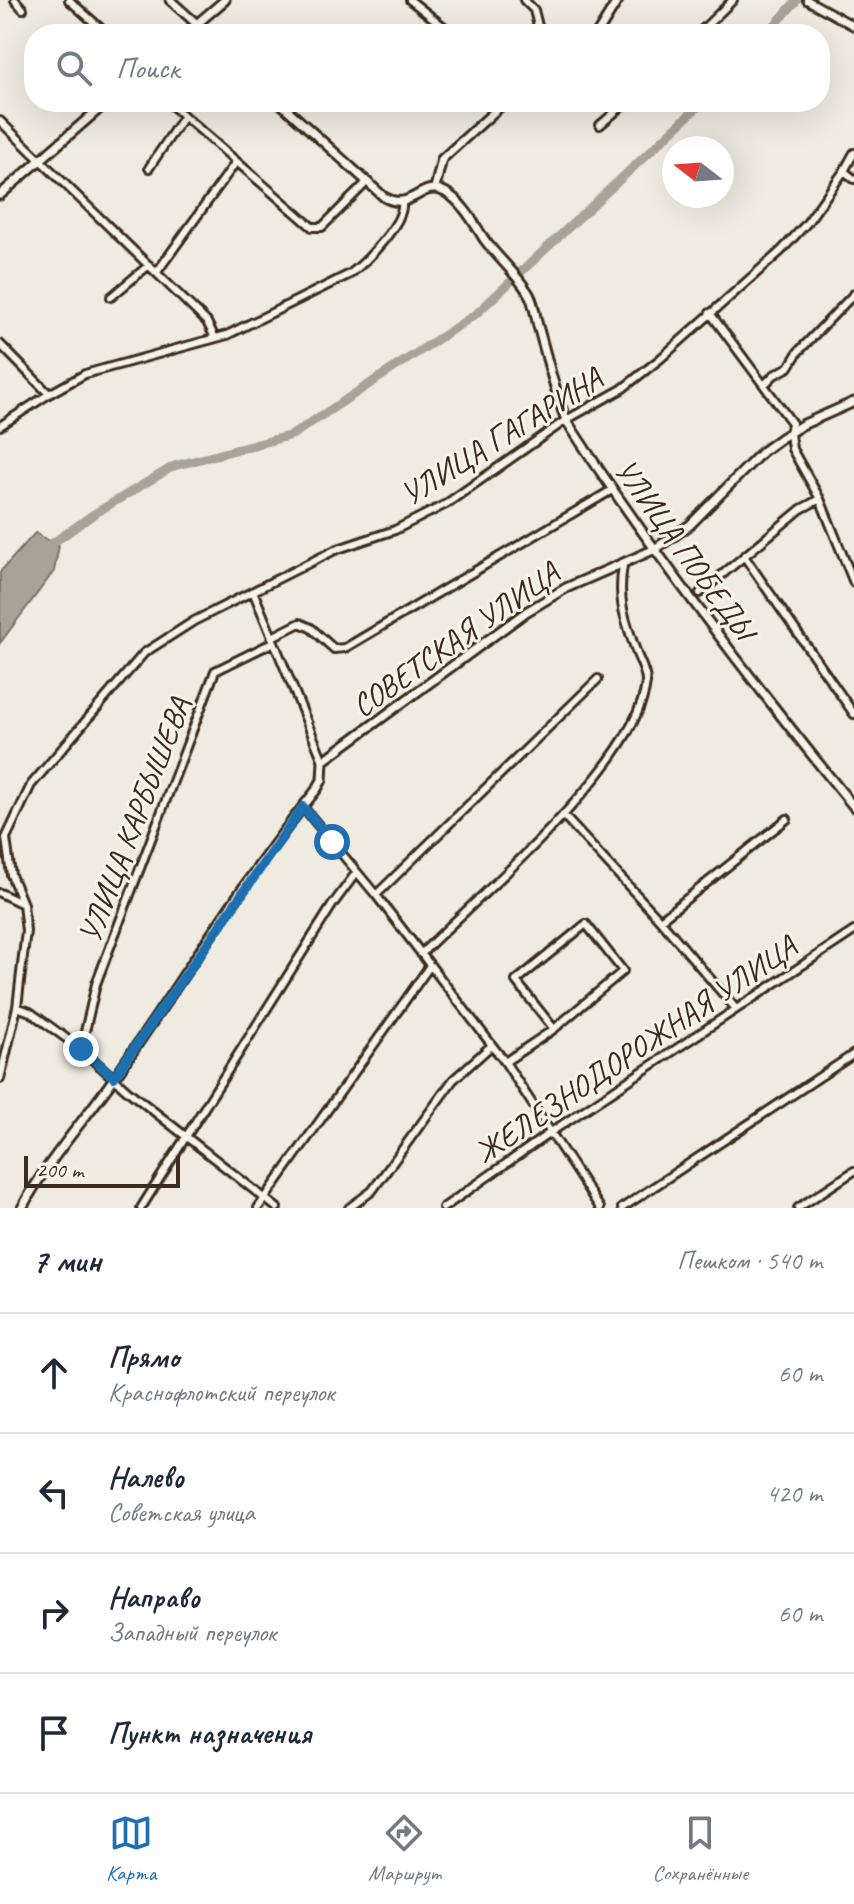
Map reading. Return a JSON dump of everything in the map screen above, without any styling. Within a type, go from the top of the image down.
[{"type":"street","points":[[15,0],[23,9]]},
{"type":"street","points":[[69,0],[96,24]]},
{"type":"street","points":[[170,0],[197,24],[225,0]]},
{"type":"street","points":[[410,0],[440,24]]},
{"type":"street","points":[[524,0],[534,10],[538,24]]},
{"type":"street","points":[[534,10],[541,0]]},
{"type":"street","points":[[603,24],[618,0]]},
{"type":"street","points":[[708,24],[733,0]]},
{"type":"street","points":[[807,0],[854,26]]},
{"type":"street","points":[[0,195],[96,112]]},
{"type":"street","points":[[178,112],[312,227],[318,229],[367,182]]},
{"type":"street","points":[[290,112],[384,197],[402,203],[435,188],[442,159],[494,112]]},
{"type":"street","points":[[600,125],[615,112]]},
{"type":"street","points":[[149,168],[183,117]]},
{"type":"street","points":[[0,121],[207,322],[215,338]]},
{"type":"street","name":"УЛИЦА ГАГАРИНА","points":[[0,844],[6,838],[31,785],[144,653],[194,621],[335,550],[395,530],[446,504],[566,420],[622,389],[781,251],[807,223],[854,153]]},
{"type":"street","points":[[157,272],[236,162]]},
{"type":"street","points":[[844,171],[854,179]]},
{"type":"street","name":"УЛИЦА ПОБЕДЫ","points":[[435,188],[450,195],[459,204],[496,256],[529,292],[566,420],[612,490],[757,688],[854,807]]},
{"type":"street","points":[[0,426],[85,374],[215,338],[350,274],[364,264],[402,215],[402,203]]},
{"type":"street","points":[[111,297],[149,265]]},
{"type":"street","points":[[765,384],[789,367],[798,352],[854,294]]},
{"type":"street","points":[[710,313],[792,423],[792,449],[820,499],[854,583]]},
{"type":"street","points":[[0,344],[49,394]]},
{"type":"street","name":"СОВЕТСКАЯ УЛИЦА","points":[[323,761],[526,612],[566,588],[653,550],[690,525],[763,451],[802,425],[854,402]]},
{"type":"street","name":"УЛИЦА КАРБЫШЕВА","points":[[81,1049],[96,984],[215,671],[300,623],[311,628],[334,649],[345,648],[612,490]]},
{"type":"street","points":[[700,593],[801,509],[820,499]]},
{"type":"street","points":[[744,556],[854,714]]},
{"type":"street","points":[[421,954],[563,815],[613,756],[635,717],[647,680],[619,591],[623,565]]},
{"type":"street","points":[[22,1208],[36,1181],[114,1077],[322,780],[323,761],[253,591]]},
{"type":"street","points":[[376,895],[598,679]]},
{"type":"street","points":[[303,807],[376,895],[505,1062],[600,1208]]},
{"type":"street","points":[[563,815],[660,920],[736,1009]]},
{"type":"street","points":[[660,920],[787,819]]},
{"type":"street","points":[[0,1079],[17,1007],[26,931],[23,904],[11,875],[6,838]]},
{"type":"street","points":[[141,1208],[333,904],[356,873]]},
{"type":"street","points":[[0,893],[23,904]]},
{"type":"street","points":[[505,1062],[554,1029],[623,971],[586,924],[516,981],[554,1029]]},
{"type":"street","name":"ЖЕЛЕЗНОДОРОЖНАЯ УЛИЦА","points":[[443,1208],[551,1132],[854,931]]},
{"type":"street","points":[[258,1208],[429,967]]},
{"type":"street","points":[[17,1007],[30,1012],[81,1049],[128,1091],[277,1208]]},
{"type":"street","points":[[349,1208],[372,1191],[453,1080],[491,1046]]},
{"type":"street","points":[[622,1208],[854,1054]]},
{"type":"street","points":[[798,1208],[854,1171]]},
{"type":"shaded area","points":[[35,533],[59,546],[54,571],[0,643],[0,572]]},
{"type":"waterway","points":[[776,24],[797,0]]},
{"type":"waterway","points":[[43,550],[94,514],[174,466],[292,435],[476,314],[692,112]]},
{"type":"route","points":[[81,1049],[114,1077],[303,807],[332,842]]}]
